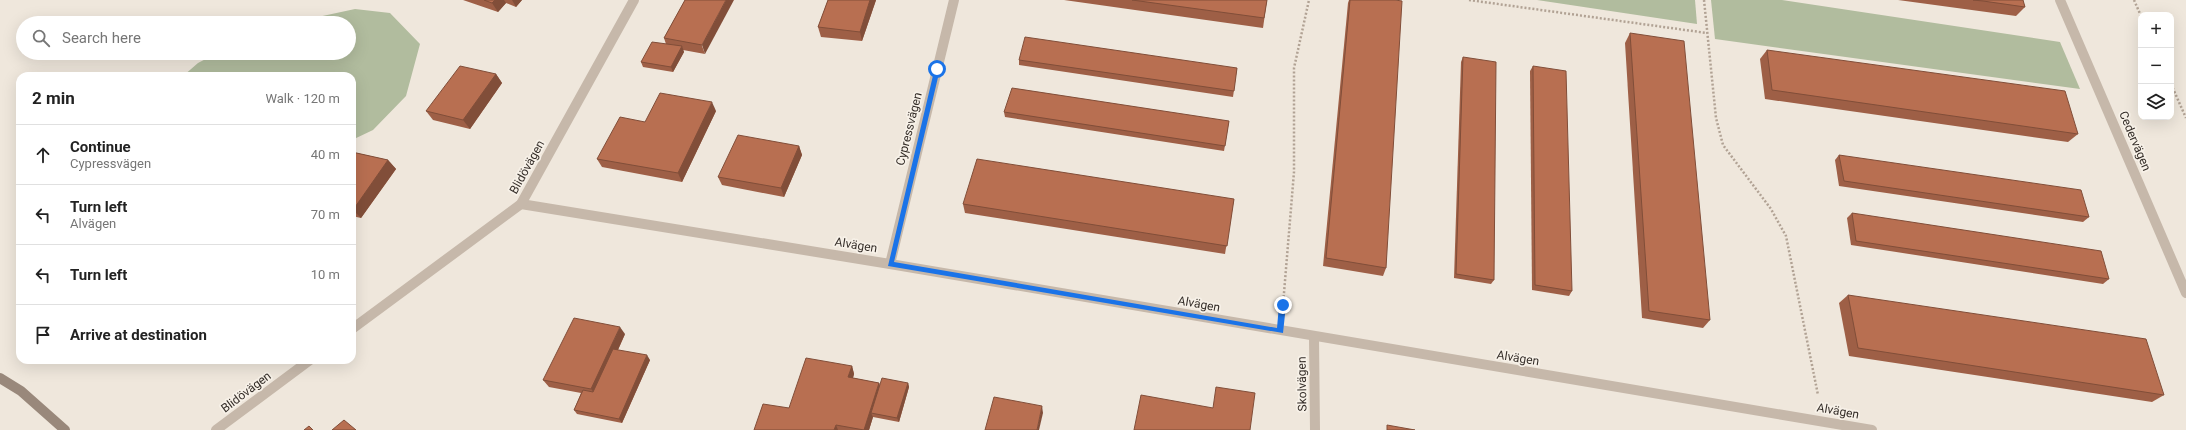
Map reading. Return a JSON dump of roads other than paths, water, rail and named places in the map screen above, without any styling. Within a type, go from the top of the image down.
[{"type":"main road","points":[[0,378],[21,391],[65,430]]},
{"type":"street","name":"Blidövägen","points":[[356,326],[521,204],[634,0]]},
{"type":"street","name":"Cypressvägen","points":[[890,264],[954,0]]},
{"type":"street","name":"Cedervägen","points":[[2060,0],[2186,293]]},
{"type":"street","name":"Alvägen","points":[[521,204],[890,264],[1314,337],[1872,430]]},
{"type":"street","name":"Skolvägen","points":[[1314,337],[1316,430]]},
{"type":"street","name":"Blidövägen","points":[[216,430],[305,364]]}]
